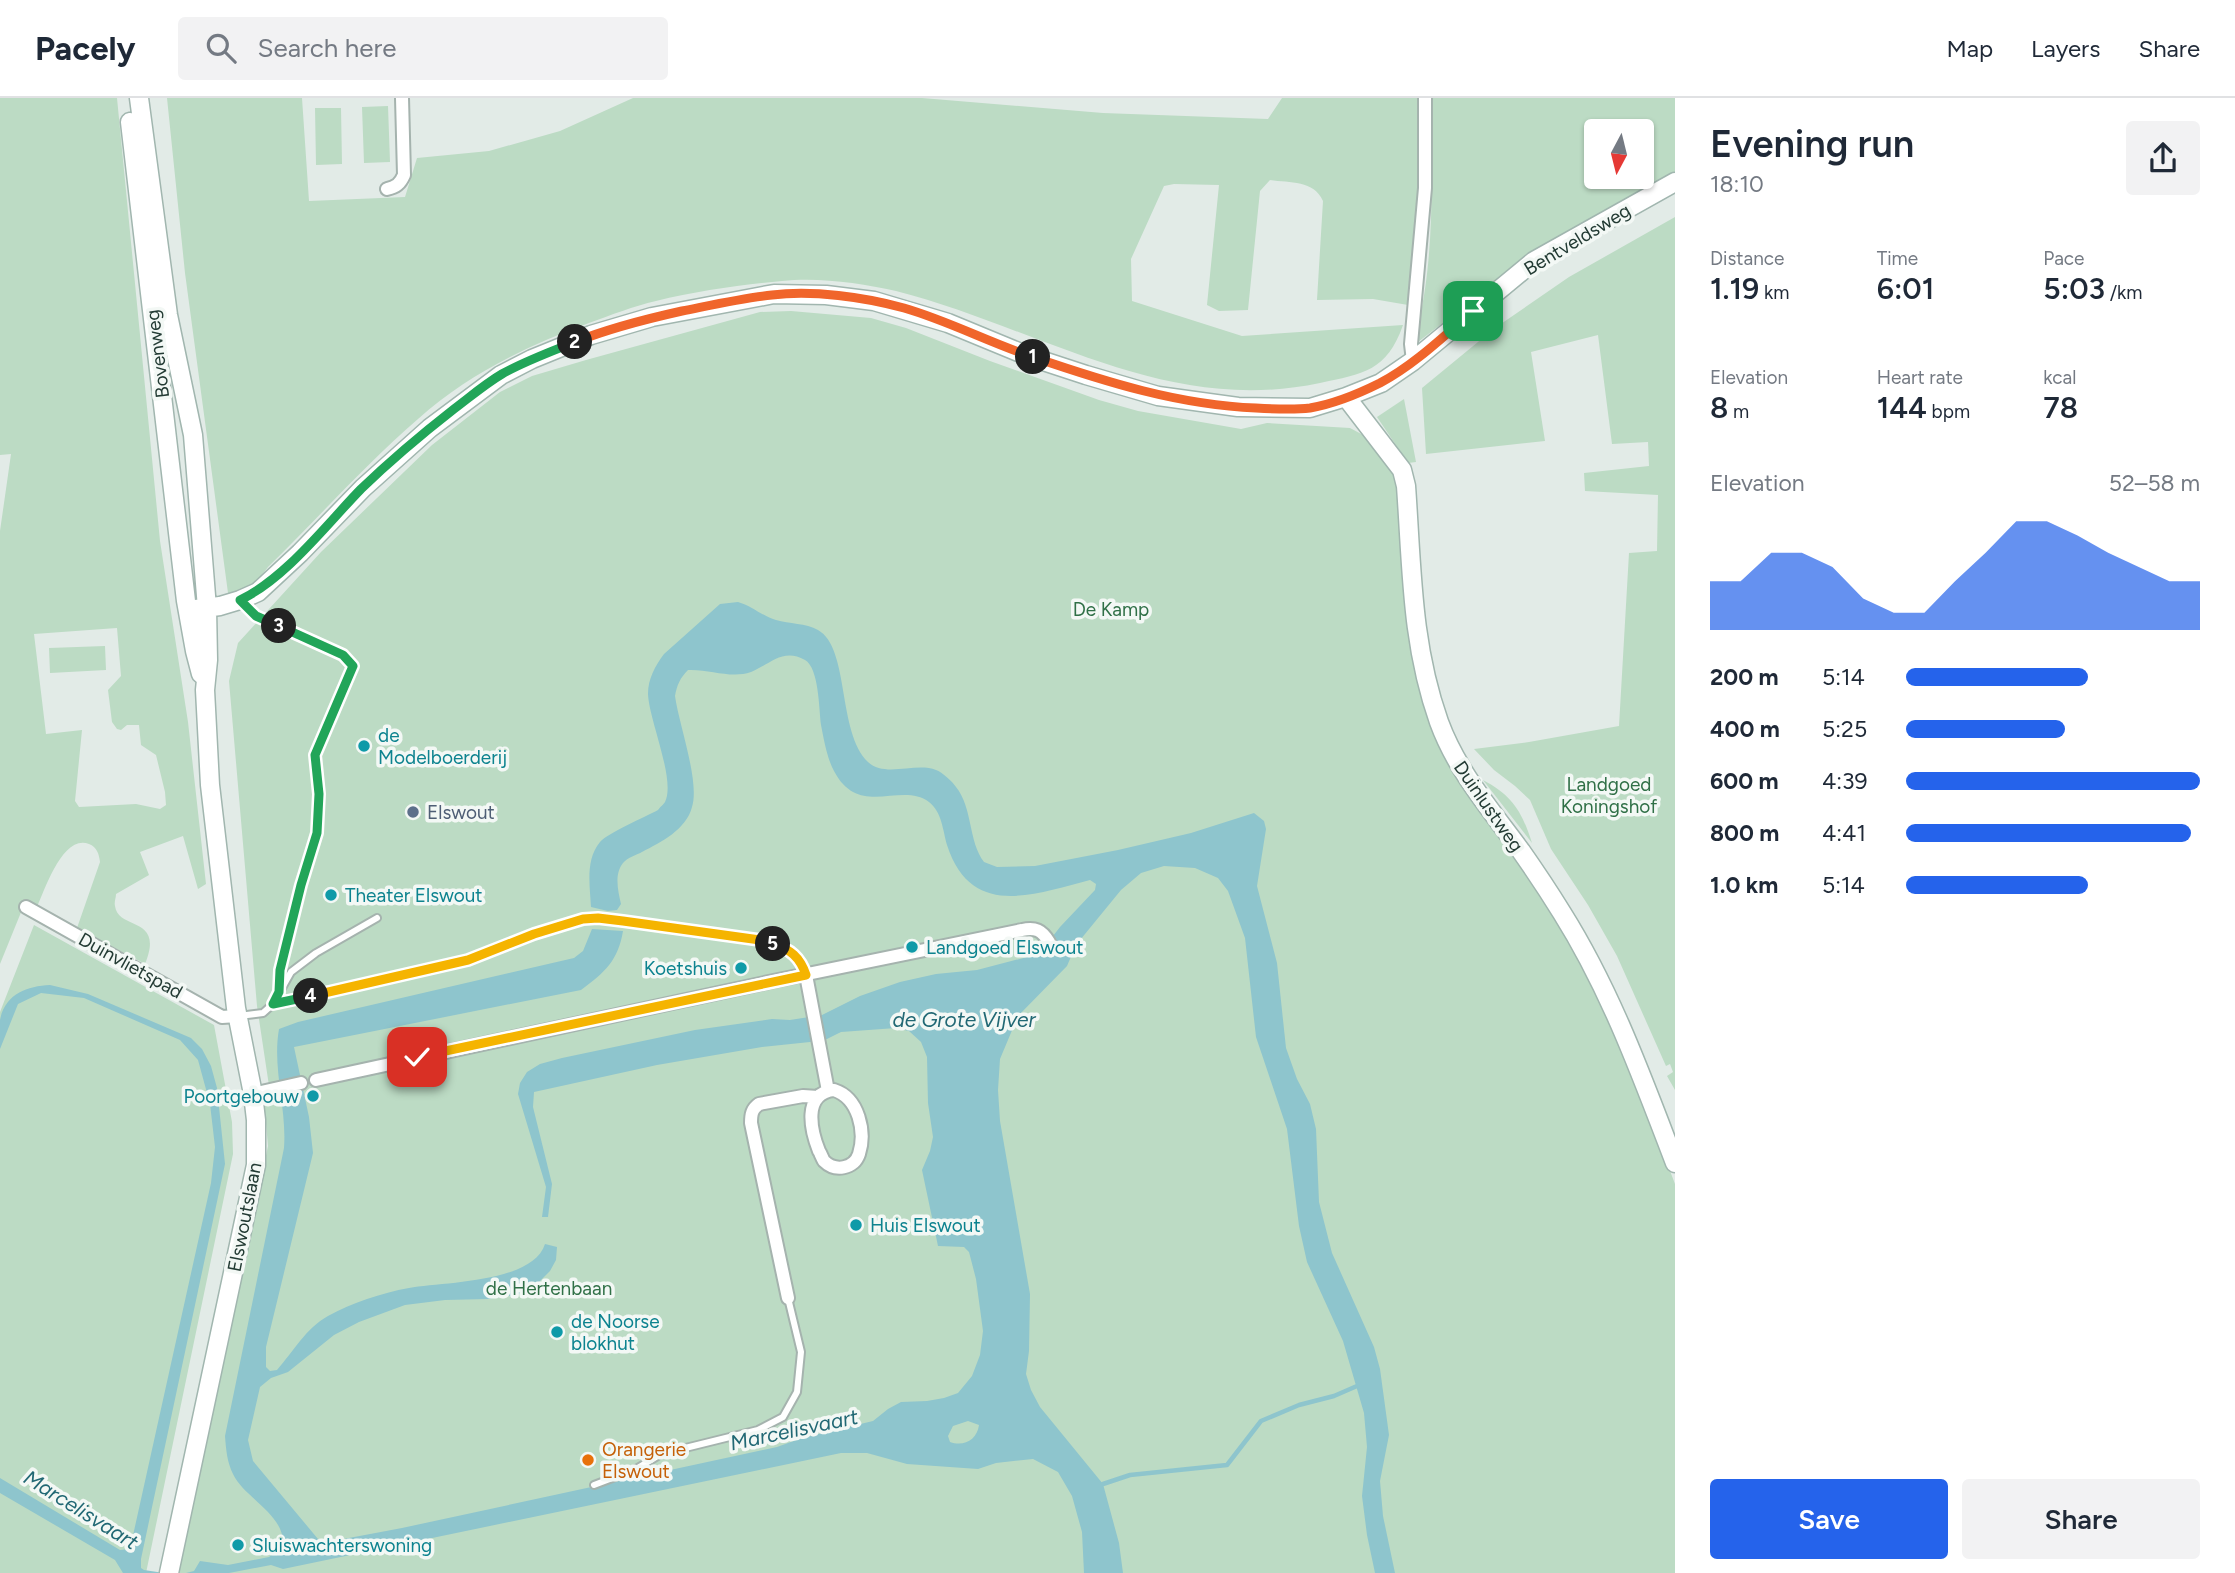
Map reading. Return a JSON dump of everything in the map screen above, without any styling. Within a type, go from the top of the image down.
[{"type":"street","name":"Bovenweg","points":[[127,98],[188,610]]},
{"type":"street","name":"Bovenweg","points":[[139,98],[167,315],[193,435],[207,608]]},
{"type":"street","points":[[387,189],[395,187],[404,175],[402,98]]},
{"type":"street","points":[[1412,362],[1411,344],[1425,188],[1425,98]]},
{"type":"street","name":"Bentveldsweg","points":[[188,610],[240,600],[258,592],[300,554],[363,488],[430,428],[501,375],[591,335],[652,317],[774,294],[826,295],[874,301],[948,323],[1028,356],[1158,396],[1238,407],[1310,408],[1381,383],[1412,362],[1534,261],[1675,182]]},
{"type":"street","name":"Duinlustweg","points":[[1346,397],[1402,470],[1408,503],[1414,621],[1423,671],[1444,734],[1472,786],[1522,853],[1590,961],[1619,1020],[1675,1163]]},
{"type":"street","name":"Elswoutslaan","points":[[169,1571],[256,1165],[257,1142],[253,1094],[237,1016],[210,785],[205,690],[208,660],[207,608]]},
{"type":"street","name":"Elswoutslaan","points":[[188,610],[205,690]]},
{"type":"street","name":"Duinvlietspad","points":[[26,906],[222,1017],[237,1016]]},
{"type":"street","points":[[316,1080],[1031,928],[1042,932],[1049,942]]},
{"type":"street","points":[[806,975],[818,1040],[823,1094]]},
{"type":"street","points":[[253,1094],[301,1083]]},
{"type":"street","points":[[788,1297],[751,1115],[753,1108],[759,1104],[803,1096],[839,1092],[856,1108],[861,1126],[858,1157],[845,1168],[834,1167],[823,1160],[812,1134],[813,1103],[823,1094]]},
{"type":"lane","points":[[240,600],[256,616],[343,655],[353,666],[315,755],[319,794],[317,833],[280,970],[279,992]]},
{"type":"lane","points":[[237,1016],[263,1013],[273,1004],[291,972],[316,953],[377,918]]},
{"type":"lane","points":[[273,1004],[468,960],[566,923],[598,918],[760,940],[798,956],[806,975]]},
{"type":"lane","points":[[594,1485],[636,1469],[661,1454],[758,1430],[783,1416],[797,1392],[801,1352],[788,1297]]},
{"type":"green space","points":[[0,98],[117,98],[160,541],[188,722],[206,884],[198,889],[183,836],[140,852],[149,875],[116,894],[115,904],[118,914],[139,926],[149,938],[150,948],[145,964],[77,928],[100,862],[94,847],[80,843],[71,847],[56,865],[37,907],[26,900],[0,964],[0,531],[11,454],[0,455]],"holes":[[[117,628],[121,676],[108,690],[112,722],[121,730],[127,725],[139,725],[141,745],[156,755],[166,805],[160,809],[136,804],[79,807],[75,801],[82,730],[46,734],[34,634]]]},
{"type":"green space","points":[[167,98],[302,98],[309,201],[405,197],[417,158],[489,151],[560,131],[633,98],[922,98],[1103,113],[1268,119],[1282,98],[1675,98],[1675,180],[1559,236],[1418,342],[1415,338],[1429,258],[1431,122],[1418,122],[1417,229],[1408,305],[1373,299],[1317,300],[1323,201],[1314,189],[1308,186],[1270,180],[1260,191],[1248,310],[1219,311],[1207,305],[1219,185],[1164,186],[1131,259],[1132,301],[1242,336],[1403,325],[1389,352],[1372,368],[1361,373],[1320,383],[1263,390],[1208,388],[1156,378],[1104,363],[949,307],[896,291],[839,281],[796,280],[687,294],[639,305],[566,332],[499,363],[457,388],[379,455],[251,587],[241,593],[228,593],[185,273]]},
{"type":"green space","points":[[388,106],[390,162],[364,163],[362,107]]},
{"type":"green space","points":[[315,108],[341,108],[342,164],[316,165]]},
{"type":"green space","name":"Landgoed Koningshof","points":[[1675,217],[1675,1090],[1667,1076],[1673,1072],[1670,1064],[1666,1066],[1617,956],[1551,849],[1530,800],[1474,749],[1619,726],[1629,553],[1657,551],[1658,495],[1585,491],[1584,473],[1649,466],[1648,442],[1612,444],[1598,335],[1531,352],[1545,441],[1426,454],[1422,388],[1495,328],[1569,277]]},
{"type":"green space","name":"Landgoed Elswout","points":[[791,311],[871,318],[906,328],[1099,400],[1138,411],[1241,429],[1267,423],[1350,428],[1365,436],[1385,456],[1398,483],[1433,724],[1562,925],[1614,1024],[1675,1184],[1675,1573],[178,1573],[268,1146],[264,1101],[271,1099],[257,1006],[229,681],[238,643],[321,552],[432,445],[500,392],[532,376],[586,360],[760,312]]},
{"type":"green space","points":[[1404,399],[1416,462],[1408,463],[1377,417]]},
{"type":"green space","points":[[105,646],[106,670],[50,673],[49,648]]},
{"type":"green space","points":[[1483,780],[1502,792],[1515,806],[1532,843]]},
{"type":"green space","points":[[34,925],[214,1025],[232,1122],[233,1154],[146,1573],[0,1573],[0,1012]]},
{"type":"water","name":"de Grote Vijver","points":[[738,602],[776,620],[818,630],[828,640],[835,654],[852,731],[858,748],[868,762],[883,769],[928,768],[947,777],[961,795],[975,844],[984,862],[997,867],[1035,866],[1191,833],[1254,813],[1264,821],[1266,829],[1257,886],[1277,963],[1286,1048],[1297,1079],[1310,1104],[1316,1129],[1319,1202],[1332,1253],[1374,1347],[1380,1369],[1389,1435],[1380,1481],[1383,1516],[1395,1573],[1375,1573],[1362,1496],[1367,1447],[1364,1413],[1343,1341],[1307,1262],[1299,1226],[1287,1129],[1256,1037],[1245,938],[1228,891],[1218,878],[1195,868],[1164,866],[1141,873],[1121,890],[1076,945],[1067,966],[1018,1016],[1000,1059],[998,1090],[1000,1121],[1030,1294],[1026,1374],[1040,1407],[1103,1484],[1119,1543],[1123,1573],[1084,1573],[1082,1532],[1072,1496],[1058,1472],[1033,1459],[996,1463],[978,1469],[907,1464],[867,1453],[841,1453],[283,1569],[271,1565],[229,1573],[186,1573],[194,1571],[200,1561],[228,1565],[269,1557],[283,1545],[278,1524],[238,1483],[233,1474],[225,1436],[284,1148],[284,1118],[277,1059],[279,1029],[298,1022],[574,958],[583,951],[592,929],[623,931],[614,958],[581,990],[294,1047],[309,1117],[313,1153],[266,1347],[266,1367],[270,1371],[277,1370],[320,1321],[347,1307],[398,1290],[464,1282],[506,1273],[537,1257],[545,1244],[557,1247],[556,1260],[550,1271],[528,1293],[405,1305],[359,1322],[334,1335],[288,1372],[271,1378],[260,1387],[248,1440],[253,1461],[318,1539],[333,1541],[402,1528],[777,1447],[802,1438],[873,1421],[901,1402],[927,1401],[958,1393],[972,1376],[980,1355],[983,1331],[976,1279],[969,1252],[964,1247],[938,1246],[922,1170],[933,1137],[928,1103],[927,1057],[921,1042],[909,1031],[896,1028],[841,1032],[827,1039],[657,1065],[534,1092],[533,1107],[552,1184],[548,1217],[542,1217],[546,1187],[518,1094],[520,1083],[527,1072],[540,1064],[695,1030],[822,1015],[860,996],[900,982],[936,974],[977,970],[1031,956],[1046,945],[1095,890],[1096,884],[1090,880],[1048,891],[1007,896],[988,893],[972,884],[958,869],[947,845],[939,816],[929,802],[906,795],[868,796],[855,793],[844,785],[834,771],[828,755],[813,671],[805,660],[790,655],[776,658],[743,674],[688,670],[683,676],[675,696],[693,783],[694,796],[689,815],[679,829],[623,863],[618,877],[621,904],[617,910],[591,907],[590,865],[595,849],[604,838],[658,810],[665,802],[665,765],[649,705],[649,683],[653,673],[664,654],[720,604]],"holes":[[[968,1421],[979,1425],[976,1435],[969,1441],[960,1444],[950,1442],[948,1436],[953,1426]]]},
{"type":"water","points":[[50,985],[88,994],[191,1038],[202,1049],[211,1066],[217,1088],[225,1164],[141,1559],[141,1568],[144,1570],[164,1573],[123,1573],[115,1560],[0,1493],[0,1478],[120,1550],[130,1549],[211,1183],[215,1147],[210,1104],[198,1060],[180,1040],[84,998],[41,993],[18,1004],[0,1049],[0,1020],[7,1004],[18,993],[33,987]]},
{"type":"waterway","points":[[1103,1484],[1130,1475],[1227,1465],[1261,1421],[1357,1386]]},
{"type":"place","name":"de Modelboerderij","points":[[364,746]]},
{"type":"place","name":"Elswout","points":[[413,812]]},
{"type":"place","name":"Theater Elswout","points":[[331,895]]},
{"type":"place","name":"Landgoed Elswout","points":[[912,947]]},
{"type":"place","name":"Koetshuis","points":[[741,968]]},
{"type":"place","name":"Poortgebouw","points":[[313,1096]]},
{"type":"place","name":"Huis Elswout","points":[[856,1225]]},
{"type":"place","name":"de Noorse blokhut","points":[[557,1332]]},
{"type":"place","name":"Orangerie Elswout","points":[[588,1460]]},
{"type":"place","name":"Sluiswachterswoning","points":[[238,1545]]},
{"type":"route","points":[[417,1057],[806,975],[798,956],[760,940],[598,918],[566,923],[468,960],[273,1004],[279,992],[280,970],[317,833],[319,794],[315,755],[353,666],[343,655],[256,616],[240,600],[258,592],[300,554],[363,488],[430,428],[480,389],[532,359],[591,335],[652,317],[774,294],[826,295],[904,308],[1028,356],[1158,396],[1238,407],[1310,408],[1381,383],[1412,362],[1473,311]]},
{"type":"park label","name":"De Kamp","points":[[1111,609]]},
{"type":"park label","name":"de Hertenbaan","points":[[549,1288]]},
{"type":"water label","name":"Marcelisvaart","points":[[794,1430]]},
{"type":"water label","name":"Marcelisvaart","points":[[81,1510]]}]
